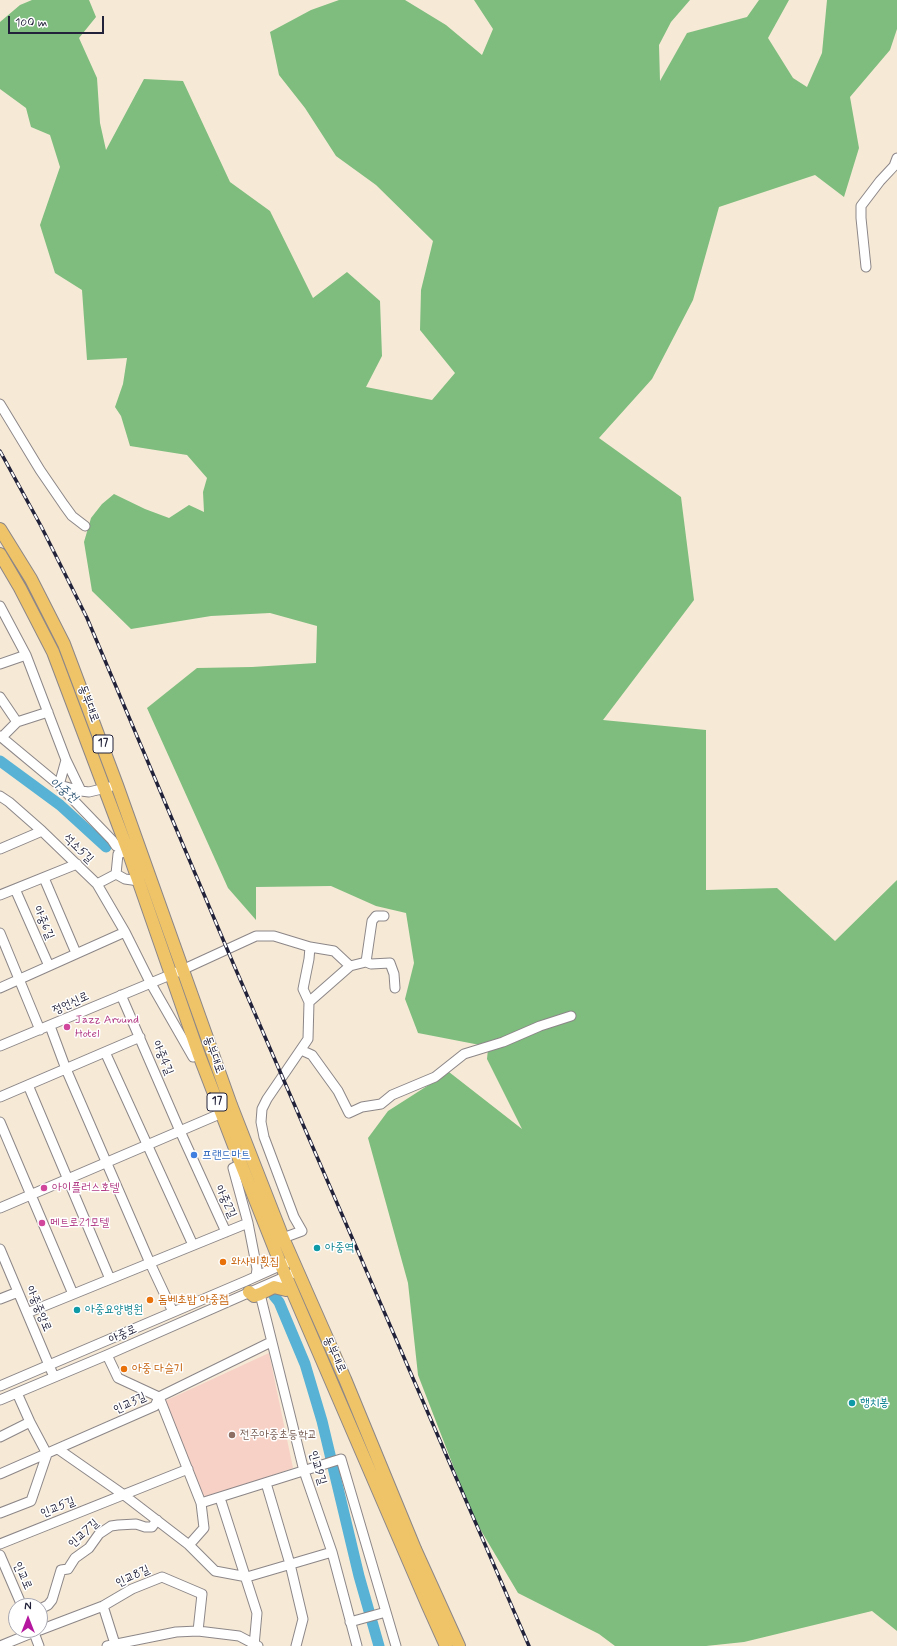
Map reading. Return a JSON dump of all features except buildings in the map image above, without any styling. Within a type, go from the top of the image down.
[{"type":"main road","name":"동부대로","points":[[0,529],[31,579],[64,644],[118,785],[176,972],[199,1054],[284,1271],[415,1578],[446,1646]]},
{"type":"main road","name":"동부대로","points":[[0,554],[20,588],[53,652],[104,789],[121,848],[139,881],[231,1105],[283,1238],[385,1473],[415,1549],[459,1646]]},
{"type":"main road","points":[[255,1293],[274,1287],[286,1290],[292,1288]]},
{"type":"street","points":[[866,267],[861,206],[880,181],[894,166],[897,158]]},
{"type":"street","points":[[0,404],[40,470],[64,505],[72,516],[85,526]]},
{"type":"street","points":[[0,606],[3,619],[26,655],[66,760],[81,792]]},
{"type":"street","points":[[0,664],[26,655]]},
{"type":"street","points":[[0,697],[17,722]]},
{"type":"street","points":[[48,712],[17,722],[1,737],[60,785],[121,848],[116,874]]},
{"type":"street","points":[[60,785],[66,760]]},
{"type":"street","points":[[60,785],[81,792],[90,792],[118,785]]},
{"type":"street","name":"석소5길","points":[[0,796],[42,831],[97,884],[125,932],[150,982],[193,1057],[199,1054]]},
{"type":"street","points":[[0,806],[9,802]]},
{"type":"street","points":[[0,849],[42,831]]},
{"type":"street","points":[[0,895],[77,864]]},
{"type":"street","points":[[116,874],[126,879],[139,881]]},
{"type":"street","points":[[97,884],[116,874]]},
{"type":"street","name":"아중6길","points":[[44,878],[76,953]]},
{"type":"street","name":"아중6길","points":[[16,889],[49,966]]},
{"type":"street","points":[[366,962],[372,922],[376,916],[384,916]]},
{"type":"street","points":[[0,988],[125,932]]},
{"type":"street","points":[[0,934],[40,1030]]},
{"type":"street","name":"정언신로","points":[[0,1046],[176,972],[256,936],[274,936],[310,947],[334,951],[350,966]]},
{"type":"street","points":[[283,1238],[302,1231],[294,1217],[264,1137],[261,1122],[262,1109],[308,1039],[309,1002],[303,989],[310,947]]},
{"type":"street","points":[[309,1002],[350,966],[366,962],[371,964],[390,963],[394,974],[395,988]]},
{"type":"street","name":"아중4길","points":[[121,995],[203,1182]]},
{"type":"street","points":[[301,1050],[312,1056],[338,1090],[349,1113],[362,1107],[381,1104],[392,1095],[435,1077],[464,1054],[503,1042],[540,1026],[571,1016]]},
{"type":"street","points":[[50,1026],[66,1069],[150,1263],[173,1312]]},
{"type":"street","points":[[0,1097],[140,1037]]},
{"type":"street","points":[[105,1052],[193,1245]]},
{"type":"street","points":[[28,1085],[110,1279]]},
{"type":"street","points":[[0,1208],[222,1113]]},
{"type":"street","points":[[0,1122],[73,1294]]},
{"type":"street","points":[[241,1164],[233,1168],[248,1223],[257,1269],[256,1276]]},
{"type":"street","name":"아중2길","points":[[203,1182],[226,1232]]},
{"type":"street","name":"아중2길","points":[[27,1313],[248,1223]]},
{"type":"street","name":"아중중앙로","points":[[0,1250],[54,1377]]},
{"type":"street","name":"아중로","points":[[0,1400],[255,1293],[284,1271],[295,1266]]},
{"type":"street","name":"아중로","points":[[0,1386],[256,1276],[284,1271]]},
{"type":"street","points":[[0,1299],[18,1292]]},
{"type":"street","name":"인교9길","points":[[255,1293],[271,1342],[353,1621],[357,1646]]},
{"type":"street","name":"인교3길","points":[[0,1474],[58,1450],[155,1406],[159,1397],[271,1342]]},
{"type":"street","points":[[107,1355],[118,1378],[159,1397],[201,1503],[204,1528],[189,1545]]},
{"type":"street","points":[[0,1513],[31,1502],[47,1454],[17,1393]]},
{"type":"street","points":[[0,1437],[30,1422]]},
{"type":"street","points":[[58,1450],[92,1472],[157,1520],[189,1545],[215,1571],[247,1577],[332,1552]]},
{"type":"street","points":[[201,1503],[266,1484],[341,1459],[383,1612],[396,1646]]},
{"type":"street","name":"인교5길","points":[[0,1544],[188,1469]]},
{"type":"street","points":[[266,1484],[290,1564],[303,1619],[296,1646]]},
{"type":"street","points":[[220,1498],[247,1577],[257,1614],[254,1646]]},
{"type":"street","name":"인교7길","points":[[48,1605],[52,1600],[61,1570],[68,1569],[75,1558],[88,1548],[99,1534],[111,1526],[118,1525],[136,1524],[152,1527],[157,1520]]},
{"type":"street","name":"인교로","points":[[0,1555],[19,1598]]},
{"type":"street","name":"인교8길","points":[[48,1626],[103,1606],[132,1589],[162,1577],[202,1594],[198,1631]]},
{"type":"street","points":[[103,1606],[111,1645],[176,1632],[198,1631],[238,1636],[254,1646],[258,1646]]},
{"type":"street","points":[[353,1621],[383,1612]]},
{"type":"street","name":"인교8길","points":[[0,1646],[18,1638]]},
{"type":"shaded area","name":"전주아중초등학교","points":[[269,1353],[293,1468],[204,1499],[165,1401]]},
{"type":"green space","points":[[32,0],[89,0],[96,17],[79,38],[97,78],[100,123],[106,150],[144,79],[183,81],[230,182],[270,211],[313,298],[347,272],[380,301],[382,356],[366,387],[432,400],[455,373],[420,330],[421,290],[433,241],[376,185],[336,156],[305,108],[279,75],[270,32],[311,10],[339,0],[405,0],[446,25],[482,55],[493,29],[474,0],[690,0],[671,22],[659,45],[660,81],[687,33],[747,17],[759,0],[789,0],[768,38],[793,78],[807,87],[822,53],[827,0],[897,0],[897,29],[890,50],[850,97],[859,148],[844,197],[815,175],[719,207],[693,300],[652,379],[599,438],[681,497],[694,600],[603,720],[706,730],[706,890],[777,888],[835,941],[897,880],[897,1631],[872,1611],[744,1642],[706,1646],[615,1646],[599,1634],[518,1593],[473,1517],[418,1375],[408,1283],[368,1138],[388,1111],[449,1072],[522,1129],[487,1059],[488,1049],[480,1045],[418,1033],[405,999],[414,963],[406,913],[376,906],[331,886],[256,887],[256,920],[228,888],[147,708],[197,668],[252,667],[316,663],[317,626],[270,613],[211,616],[131,629],[92,591],[84,542],[91,518],[102,504],[114,494],[145,509],[169,518],[189,505],[204,512],[203,492],[207,478],[187,455],[130,446],[121,416],[115,407],[123,384],[127,358],[87,360],[82,290],[55,273],[40,225],[60,167],[50,135],[31,127],[26,108],[0,89],[0,22],[20,5]]},
{"type":"waterway","name":"아중천","points":[[0,761],[60,805],[106,847]]},
{"type":"waterway","points":[[274,1296],[279,1302],[305,1364],[322,1421],[359,1576],[379,1646]]},
{"type":"railway","points":[[0,451],[41,526],[87,618],[233,963],[529,1646]]},
{"type":"place","name":"Jazz Around Hotel","points":[[67,1027]]},
{"type":"place","name":"프랜드마트","points":[[194,1155]]},
{"type":"place","name":"아이플러스호텔","points":[[44,1188]]},
{"type":"place","name":"메트로21모텔","points":[[42,1223]]},
{"type":"place","name":"아중역","points":[[317,1248]]},
{"type":"place","name":"와사비횟집","points":[[223,1262]]},
{"type":"place","name":"돔베초밥 아중점","points":[[150,1300]]},
{"type":"place","name":"아중요양병원","points":[[77,1310]]},
{"type":"place","name":"아중 다슬기","points":[[124,1369]]},
{"type":"place","name":"행치봉","points":[[852,1403]]},
{"type":"place","name":"전주아중초등학교","points":[[232,1435]]}]
